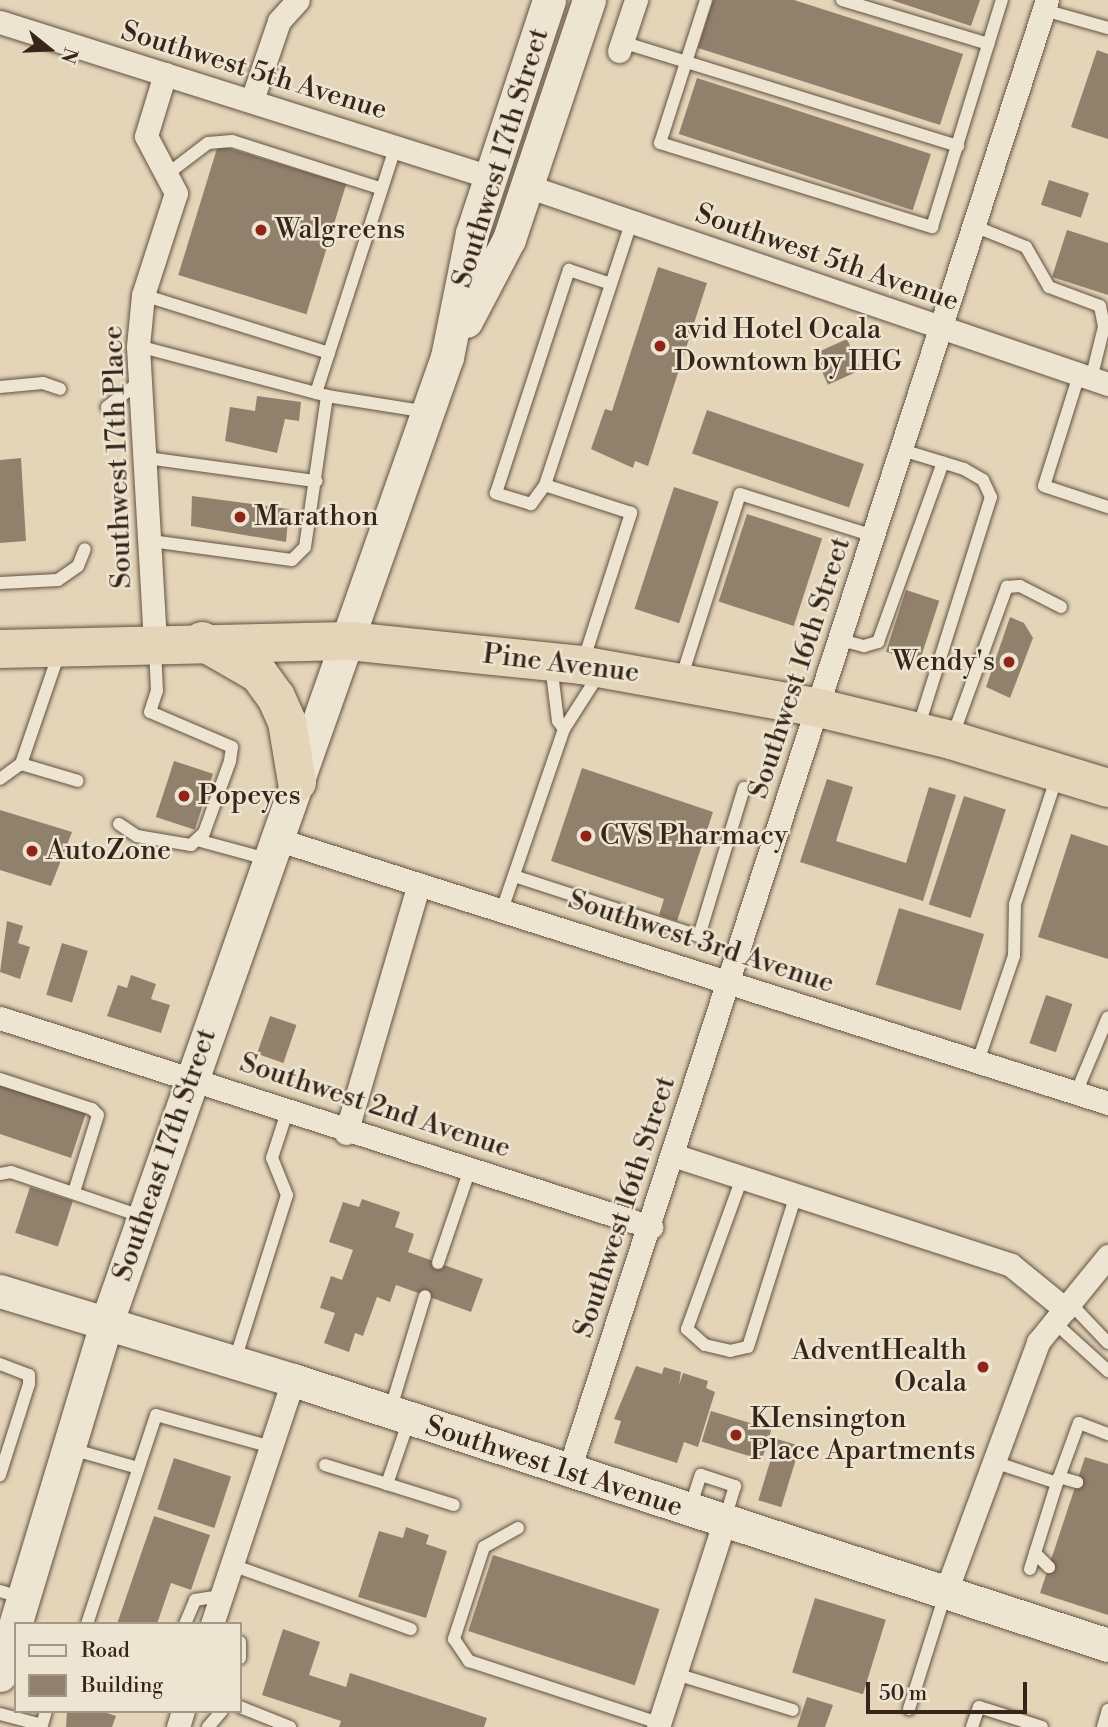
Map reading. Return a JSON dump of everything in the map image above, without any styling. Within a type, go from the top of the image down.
[{"type":"highway","name":"Pine Avenue","points":[[0,649],[200,640],[349,641],[578,665],[681,681],[819,708],[934,736],[1108,788]]},
{"type":"highway","points":[[200,640],[259,674],[276,697],[287,722],[297,782]]},
{"type":"main road","name":"Southwest 17th Street","points":[[349,641],[447,358],[472,233],[549,0]]},
{"type":"main road","name":"Southwest 17th Street","points":[[447,358],[509,239],[589,0]]},
{"type":"main road","name":"Southeast 17th Street","points":[[0,1675],[13,1641],[11,1595],[68,1448],[105,1327],[192,1077],[349,641]]},
{"type":"main road","name":"Southwest 1st Avenue","points":[[4,1298],[293,1380],[568,1473],[1108,1645]]},
{"type":"street","points":[[252,100],[279,21],[298,0]]},
{"type":"street","points":[[620,47],[636,0]]},
{"type":"street","name":"Southwest 16th Street","points":[[568,1473],[651,1227],[1046,5]]},
{"type":"street","name":"Southwest 5th Avenue","points":[[0,22],[490,177]]},
{"type":"street","name":"Southwest 17th Place","points":[[155,642],[143,379],[138,346],[143,295],[176,193],[146,136],[165,74]]},
{"type":"street","name":"Southwest 5th Avenue","points":[[527,186],[940,330],[1093,379]]},
{"type":"street","name":"Southwest 3rd Avenue","points":[[272,849],[419,884],[1108,1103]]},
{"type":"street","points":[[346,1133],[419,884]]},
{"type":"street","name":"Southwest 2nd Avenue","points":[[0,1018],[192,1077],[346,1133],[470,1169],[651,1227]]},
{"type":"street","points":[[673,1155],[1011,1265],[1063,1311]]},
{"type":"street","points":[[945,1594],[1038,1342],[1108,1256]]},
{"type":"street","points":[[214,1622],[293,1380]]},
{"type":"street","points":[[659,1725],[724,1522]]},
{"type":"lane","points":[[706,0],[660,143],[932,227],[1002,0]]},
{"type":"lane","points":[[842,0],[989,44]]},
{"type":"lane","points":[[1046,5],[1108,28]]},
{"type":"lane","points":[[620,47],[685,62],[957,146]]},
{"type":"lane","points":[[166,175],[208,143],[232,141],[382,189]]},
{"type":"lane","points":[[151,541],[292,559],[305,547],[316,481],[322,395],[329,353],[396,146]]},
{"type":"lane","points":[[611,284],[569,270],[496,493],[530,504],[545,485],[632,221]]},
{"type":"lane","points":[[974,226],[1026,247],[1049,287],[1104,307],[1104,327],[1093,379],[1044,486],[1108,507]]},
{"type":"lane","points":[[143,295],[329,353]]},
{"type":"lane","points":[[138,346],[322,395],[428,412]]},
{"type":"lane","points":[[107,407],[143,379]]},
{"type":"lane","points":[[0,387],[44,383],[60,389]]},
{"type":"lane","points":[[902,450],[983,480],[991,498],[934,736]]},
{"type":"lane","points":[[147,458],[316,481]]},
{"type":"lane","points":[[841,640],[864,646],[878,642],[943,463]]},
{"type":"lane","points":[[545,485],[631,513],[558,721],[564,729]]},
{"type":"lane","points":[[681,681],[740,494],[874,536]]},
{"type":"lane","points":[[0,583],[58,580],[78,566],[85,549]]},
{"type":"lane","points":[[934,736],[1007,587],[1020,586],[1061,607]]},
{"type":"lane","points":[[119,824],[137,836],[168,844],[191,845],[204,834],[232,747],[150,712],[157,691],[155,642]]},
{"type":"lane","points":[[0,779],[21,764],[61,646]]},
{"type":"lane","points":[[502,910],[564,729],[578,665]]},
{"type":"lane","points":[[21,764],[78,781]]},
{"type":"lane","points":[[978,1061],[1014,956],[1015,904],[1058,772]]},
{"type":"lane","points":[[514,876],[699,936],[744,788]]},
{"type":"lane","points":[[197,840],[272,849]]},
{"type":"lane","points":[[1076,1093],[1108,1017]]},
{"type":"lane","points":[[0,1079],[92,1109],[98,1115],[74,1192]]},
{"type":"lane","points":[[233,1363],[287,1195],[272,1158],[287,1111]]},
{"type":"lane","points":[[438,1263],[470,1169]]},
{"type":"lane","points":[[0,1174],[74,1192],[143,1218]]},
{"type":"lane","points":[[741,1178],[687,1329],[705,1345],[730,1351],[748,1347],[796,1195]]},
{"type":"lane","points":[[387,1484],[425,1296]]},
{"type":"lane","points":[[1063,1311],[1108,1343]]},
{"type":"lane","points":[[1063,1311],[1108,1371]]},
{"type":"lane","points":[[0,1364],[29,1375],[0,1475]]},
{"type":"lane","points":[[88,1622],[156,1415],[271,1447]]},
{"type":"lane","points":[[1030,1569],[1079,1423],[1108,1434]]},
{"type":"lane","points":[[68,1448],[138,1468]]},
{"type":"lane","points":[[993,1462],[1058,1480],[1077,1482]]},
{"type":"lane","points":[[325,1465],[454,1505]]},
{"type":"lane","points":[[518,1528],[484,1547],[454,1640],[469,1661],[659,1725]]},
{"type":"lane","points":[[1035,1553],[1049,1567]]},
{"type":"lane","points":[[232,1565],[411,1629]]},
{"type":"lane","points":[[909,1709],[945,1594]]},
{"type":"lane","points":[[186,1622],[195,1600],[221,1596]]},
{"type":"lane","points":[[676,1674],[793,1710]]},
{"type":"lane","points":[[972,1727],[979,1707],[1042,1727]]},
{"type":"lane","points":[[242,1708],[290,1727]]},
{"type":"lane","points":[[1103,1727],[1108,1710]]},
{"type":"lane","points":[[0,1714],[42,1725],[45,1713]]},
{"type":"lane","points":[[208,1727],[220,1713]]},
{"type":"building","points":[[713,0],[794,0],[963,54],[940,125],[698,48]]},
{"type":"building","points":[[891,0],[980,0],[971,26]]},
{"type":"building","points":[[1097,50],[1108,54],[1108,139],[1071,127]]},
{"type":"building","points":[[697,78],[931,154],[913,210],[679,134]]},
{"type":"building","name":"Walgreens","points":[[218,145],[346,184],[306,314],[178,275]]},
{"type":"building","points":[[1049,180],[1089,193],[1081,218],[1041,205]]},
{"type":"building","points":[[1067,230],[1108,243],[1108,295],[1052,277]]},
{"type":"building","name":"avid Hotel Ocala Downtown by IHG","points":[[658,267],[707,283],[648,466],[635,461],[633,468],[591,449],[605,409],[612,411]]},
{"type":"building","points":[[847,339],[861,370],[828,385],[814,354]]},
{"type":"building","points":[[257,396],[301,402],[299,421],[285,419],[277,453],[225,441],[230,407],[255,411]]},
{"type":"building","points":[[707,410],[864,464],[849,508],[692,453]]},
{"type":"building","points":[[21,458],[26,541],[0,543],[0,460]]},
{"type":"building","points":[[674,487],[719,502],[679,623],[634,609]]},
{"type":"building","name":"Marathon","points":[[192,496],[289,509],[286,542],[191,526]]},
{"type":"building","points":[[747,514],[822,538],[794,626],[719,601]]},
{"type":"building","points":[[906,590],[939,601],[919,663],[886,652]]},
{"type":"building","name":"Wendy's","points":[[1010,617],[1024,623],[1033,638],[1010,698],[986,687]]},
{"type":"building","name":"Popeyes","points":[[174,761],[213,774],[195,830],[156,817]]},
{"type":"building","points":[[582,768],[713,812],[677,921],[659,915],[664,899],[551,861]]},
{"type":"building","points":[[827,779],[853,787],[836,841],[906,863],[929,787],[956,795],[923,901],[800,862]]},
{"type":"building","points":[[964,796],[1006,810],[971,918],[929,904]]},
{"type":"building","name":"AutoZone","points":[[0,810],[72,832],[51,886],[0,870]]},
{"type":"building","points":[[1071,834],[1108,846],[1108,959],[1038,937]]},
{"type":"building","points":[[899,908],[984,934],[961,1011],[876,985]]},
{"type":"building","points":[[7,921],[23,926],[18,943],[30,947],[20,979],[0,972]]},
{"type":"building","points":[[62,943],[88,951],[72,1003],[46,995]]},
{"type":"building","points":[[131,975],[156,984],[151,999],[170,1005],[161,1033],[107,1016],[118,985],[127,988]]},
{"type":"building","points":[[1046,995],[1072,1004],[1056,1052],[1029,1043]]},
{"type":"building","points":[[270,1016],[296,1025],[283,1063],[257,1054]]},
{"type":"building","points":[[0,1085],[86,1113],[71,1158],[0,1134]]},
{"type":"building","points":[[30,1187],[73,1201],[58,1247],[15,1233]]},
{"type":"building","points":[[362,1199],[400,1212],[395,1227],[414,1234],[408,1252],[483,1279],[471,1312],[396,1285],[390,1302],[377,1297],[363,1336],[355,1333],[349,1352],[324,1343],[335,1313],[320,1308],[331,1276],[342,1280],[353,1250],[329,1242],[343,1202],[359,1207]]},
{"type":"building","points":[[636,1366],[662,1374],[664,1367],[681,1372],[679,1385],[683,1373],[708,1381],[706,1388],[715,1392],[698,1447],[684,1442],[677,1463],[614,1443],[621,1421],[614,1419]]},
{"type":"building","name":"KIensington Place Apartments","points":[[711,1411],[771,1429],[762,1460],[702,1442]]},
{"type":"building","points":[[777,1439],[800,1446],[781,1507],[758,1500]]},
{"type":"building","points":[[1085,1457],[1108,1464],[1108,1615],[1040,1593]]},
{"type":"building","points":[[174,1458],[231,1477],[214,1528],[157,1509]]},
{"type":"building","points":[[154,1516],[210,1535],[191,1590],[171,1583],[158,1622],[118,1622]]},
{"type":"building","points":[[406,1527],[429,1535],[426,1544],[447,1551],[426,1618],[358,1597],[379,1531],[403,1538]]},
{"type":"building","points":[[493,1555],[659,1609],[635,1685],[468,1631]]},
{"type":"building","points":[[815,1598],[886,1620],[863,1694],[792,1673]]},
{"type":"building","points":[[283,1629],[320,1642],[309,1675],[346,1687],[350,1673],[487,1718],[484,1727],[339,1727],[341,1721],[262,1695]]},
{"type":"building","points":[[807,1697],[833,1705],[825,1727],[797,1727]]},
{"type":"building","points":[[67,1713],[107,1713],[116,1716],[112,1727],[66,1727]]},
{"type":"place","name":"Walgreens","points":[[261,230]]},
{"type":"place","name":"avid Hotel Ocala Downtown by IHG","points":[[660,346]]},
{"type":"place","name":"Marathon","points":[[240,517]]},
{"type":"place","name":"Wendy's","points":[[1009,662]]},
{"type":"place","name":"Popeyes","points":[[184,796]]},
{"type":"place","name":"CVS Pharmacy","points":[[586,836]]},
{"type":"place","name":"AutoZone","points":[[32,851]]},
{"type":"place","name":"AdventHealth Ocala","points":[[983,1367]]},
{"type":"place","name":"KIensington Place Apartments","points":[[736,1435]]}]
